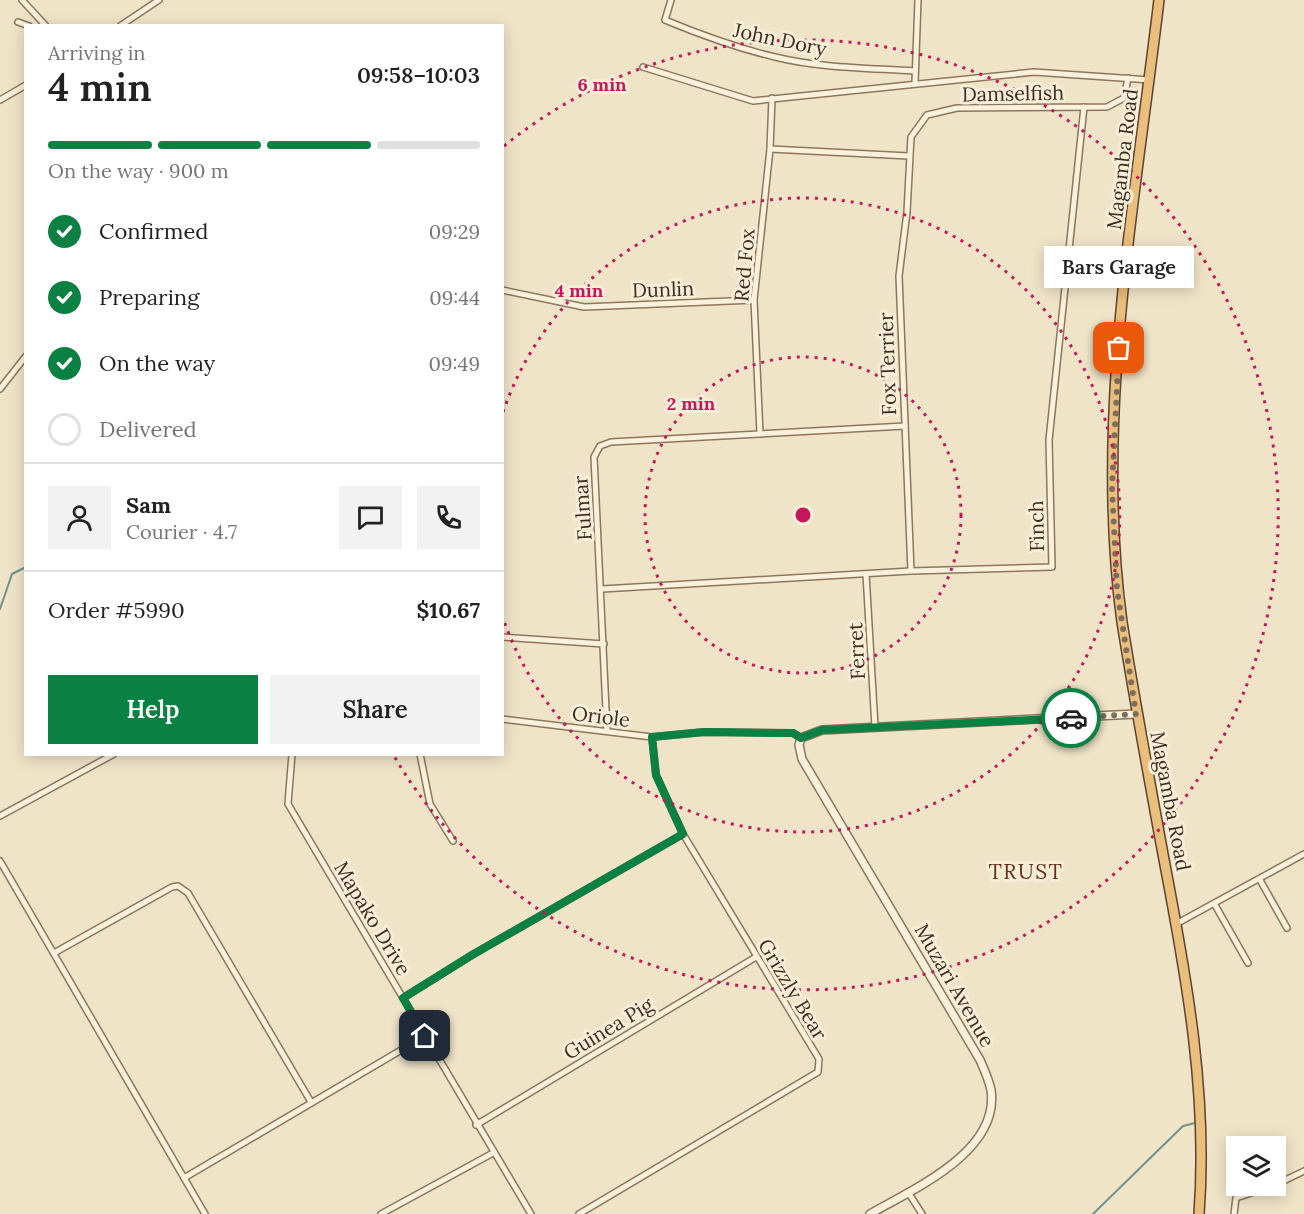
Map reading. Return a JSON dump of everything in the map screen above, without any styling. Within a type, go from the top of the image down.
[{"type":"highway","name":"Magamba Road","points":[[1159,0],[1120,325],[1112,487],[1117,589],[1136,714],[1176,924],[1198,1062],[1202,1180],[1199,1214]]},
{"type":"street","points":[[22,0],[44,24]]},
{"type":"street","points":[[123,24],[151,2],[159,0]]},
{"type":"street","name":"John Dory","points":[[671,0],[665,20],[716,41],[777,58],[841,66],[914,70]]},
{"type":"street","points":[[915,83],[918,0]]},
{"type":"street","points":[[18,22],[24,24]]},
{"type":"street","points":[[643,67],[753,101],[1034,72],[1150,80]]},
{"type":"street","name":"Damselfish","points":[[909,156],[911,138],[927,115],[957,108],[1107,107],[1124,98],[1128,78]]},
{"type":"street","points":[[0,100],[24,86]]},
{"type":"street","name":"Red Fox","points":[[760,434],[754,300],[770,149],[772,98]]},
{"type":"street","name":"Finch","points":[[602,589],[911,571],[1052,567],[1049,440],[1084,107]]},
{"type":"street","points":[[770,149],[909,156]]},
{"type":"street","name":"Fox Terrier","points":[[909,156],[908,212],[899,276],[911,571]]},
{"type":"street","name":"Dunlin","points":[[504,290],[584,307],[754,300]]},
{"type":"street","points":[[0,389],[24,359]]},
{"type":"street","name":"Fulmar","points":[[607,731],[594,457],[600,446],[611,442],[905,426]]},
{"type":"street","name":"Ferret","points":[[866,574],[875,727]]},
{"type":"street","points":[[504,637],[604,644]]},
{"type":"street","points":[[801,738],[822,730],[1136,714]]},
{"type":"street","name":"Oriole","points":[[504,719],[652,737],[704,732],[793,733],[801,738]]},
{"type":"street","name":"Grizzly Bear","points":[[579,1214],[819,1072],[819,1059],[683,834],[656,775],[652,737]]},
{"type":"street","name":"Muzari Avenue","points":[[801,738],[802,759],[980,1059],[991,1090],[990,1113],[982,1134],[958,1160],[870,1214]]},
{"type":"street","points":[[0,816],[110,756]]},
{"type":"street","name":"Mapako Drive","points":[[292,756],[288,804],[492,1153],[531,1214]]},
{"type":"street","points":[[420,756],[430,804],[453,841]]},
{"type":"street","points":[[403,998],[472,955],[683,834]]},
{"type":"street","points":[[1176,924],[1215,905],[1304,854]]},
{"type":"street","points":[[0,861],[205,1214]]},
{"type":"street","points":[[1260,880],[1287,928]]},
{"type":"street","points":[[54,953],[172,887],[178,886],[188,894],[311,1102]]},
{"type":"street","points":[[1215,905],[1248,963]]},
{"type":"street","name":"Guinea Pig","points":[[476,1125],[756,957]]},
{"type":"street","points":[[184,1178],[425,1036]]},
{"type":"street","points":[[381,1214],[492,1153]]},
{"type":"street","points":[[1286,1180],[1304,1171]]},
{"type":"street","points":[[908,1192],[922,1214]]},
{"type":"street","points":[[1234,1214],[1236,1198],[1242,1196]]},
{"type":"waterway","points":[[0,609],[12,574],[24,568]]},
{"type":"waterway","points":[[1093,1214],[1183,1126],[1195,1123]]},
{"type":"way so far","points":[[1071,718],[1136,714],[1117,589],[1112,487],[1119,348]]},
{"type":"place","name":"Bars Garage","points":[[1119,348]]},
{"type":"district","name":"TRUST","points":[[1026,871]]},
{"type":"route","points":[[425,1036],[403,998],[472,955],[683,834],[656,775],[652,737],[704,732],[793,733],[801,738],[822,730],[1071,718]]}]
